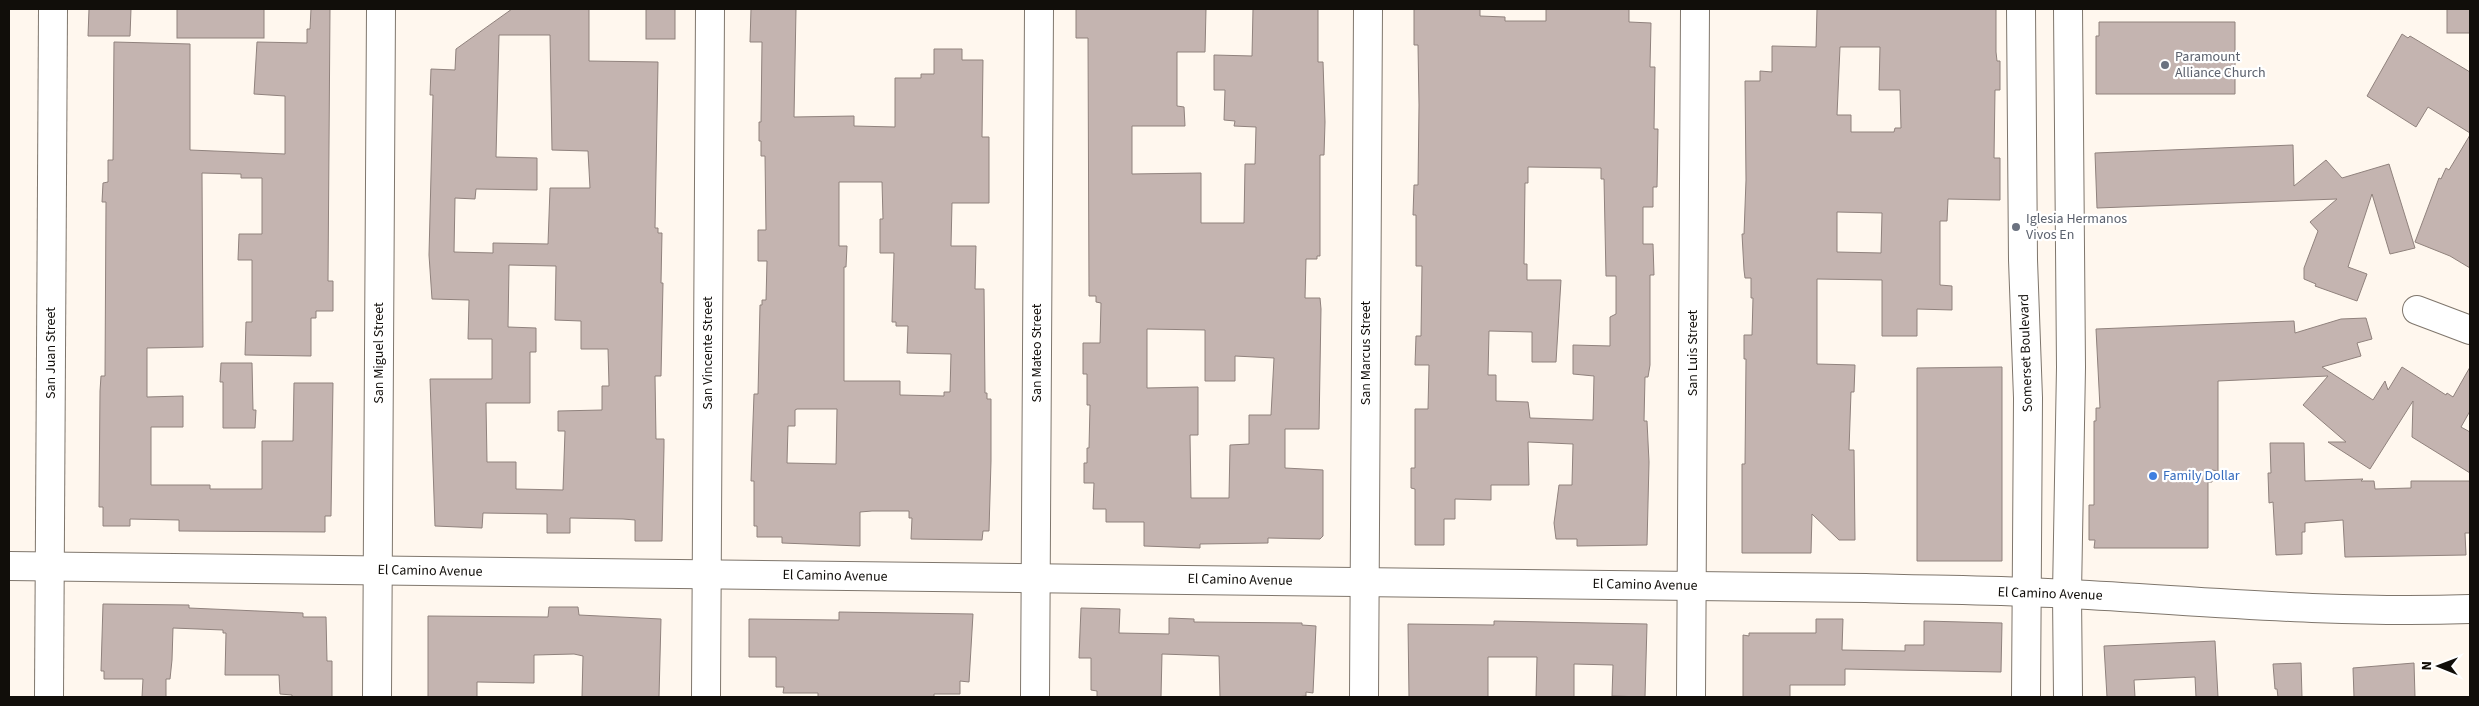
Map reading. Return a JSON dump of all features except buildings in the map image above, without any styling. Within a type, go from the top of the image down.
[{"type":"street","name":"San Juan Street","points":[[49,697],[54,9]]},
{"type":"street","name":"San Miguel Street","points":[[377,697],[381,9]]},
{"type":"street","name":"San Vincente Street","points":[[706,697],[710,9]]},
{"type":"street","name":"San Mateo Street","points":[[1035,697],[1039,9]]},
{"type":"street","name":"San Marcus Street","points":[[1364,697],[1368,9]]},
{"type":"street","name":"San Luis Street","points":[[1691,697],[1696,9]]},
{"type":"street","name":"Somerset Boulevard","points":[[2021,9],[2023,260],[2028,398],[2026,697]]},
{"type":"street","points":[[2068,9],[2071,367],[2067,594],[2068,697]]},
{"type":"street","points":[[2416,310],[2470,330]]},
{"type":"street","name":"El Camino Avenue","points":[[9,566],[1692,586],[2067,594],[2305,609],[2403,611],[2470,609]]},
{"type":"place","name":"Paramount Alliance Church","points":[[2165,65]]},
{"type":"place","name":"Iglesia Hermanos Vivos En","points":[[2016,227]]},
{"type":"place","name":"Family Dollar","points":[[2153,476]]}]
